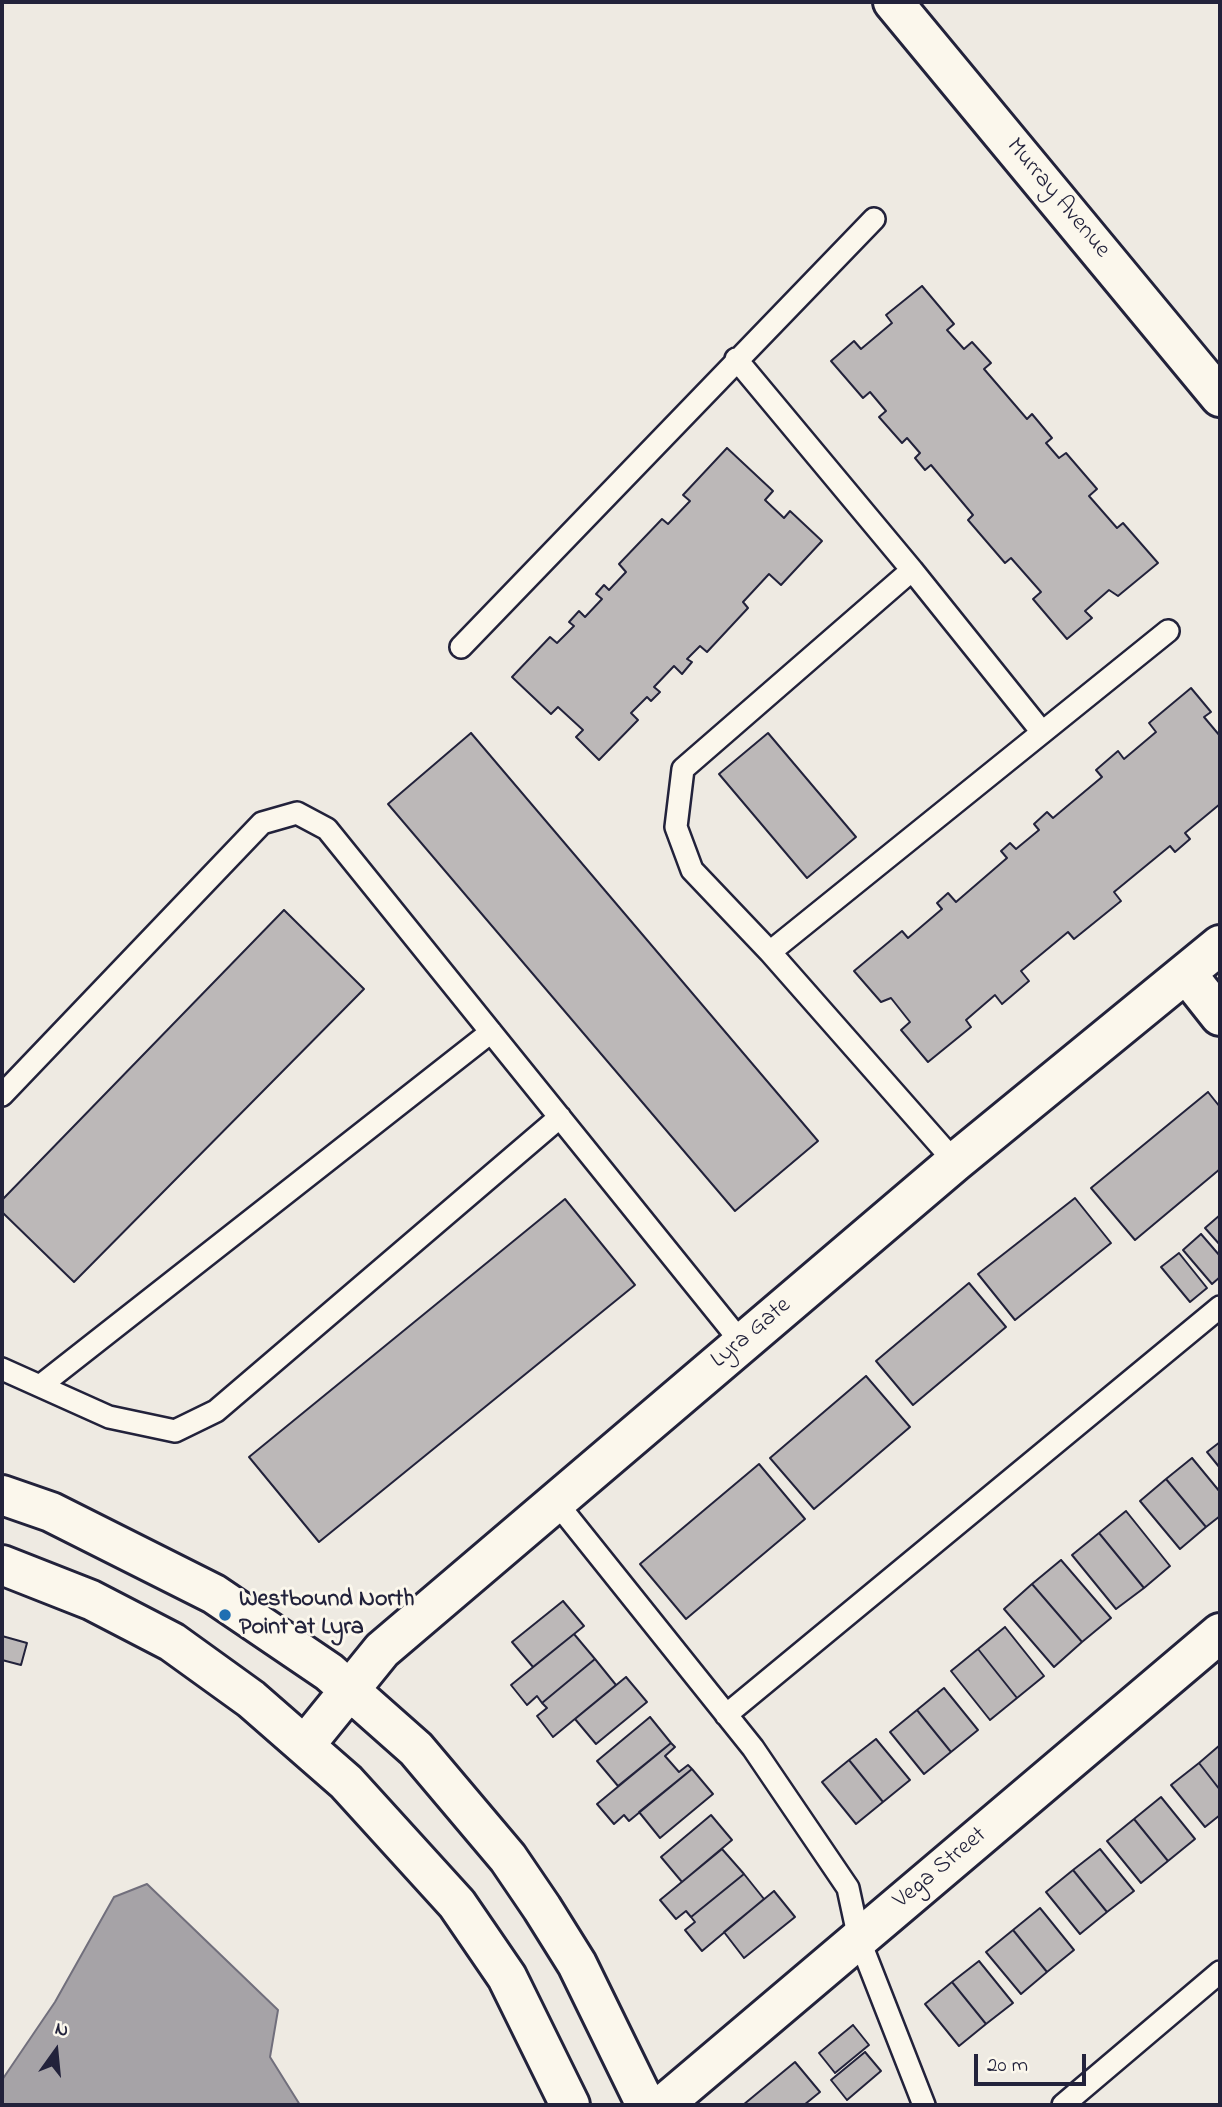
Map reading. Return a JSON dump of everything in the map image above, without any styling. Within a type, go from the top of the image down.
[{"type":"street","name":"Murray Avenue","points":[[893,2],[1220,397]]},
{"type":"street","name":"Lyra Gate","points":[[305,1745],[382,1650],[955,1162],[1220,945]]},
{"type":"street","points":[[1186,973],[1220,1016]]},
{"type":"street","points":[[2,1495],[51,1512],[214,1594],[329,1672],[416,1749],[508,1858],[577,1964],[646,2105]]},
{"type":"street","points":[[2,1565],[91,1600],[172,1642],[251,1699],[305,1745],[385,1822],[457,1904],[507,1977],[570,2105]]},
{"type":"street","name":"Vega Street","points":[[663,2105],[1220,1633]]},
{"type":"lane","points":[[461,647],[874,219]]},
{"type":"lane","points":[[737,359],[1042,732]]},
{"type":"lane","points":[[912,570],[683,769],[676,827],[692,870],[770,952],[955,1162]]},
{"type":"lane","points":[[770,952],[1168,631]]},
{"type":"lane","points":[[2,1095],[262,823],[297,813],[327,829],[742,1343]]},
{"type":"lane","points":[[40,1386],[491,1032]]},
{"type":"lane","points":[[2,1369],[109,1418],[175,1431],[216,1411],[560,1117]]},
{"type":"lane","points":[[726,1715],[1220,1307]]},
{"type":"lane","points":[[556,1502],[753,1748],[848,1888],[859,1939],[924,2105]]},
{"type":"lane","points":[[1063,2105],[1220,1972]]},
{"type":"shaded area","points":[[147,1884],[278,2010],[270,2057],[300,2105],[2,2105],[2,2080],[55,2002],[114,1897]]},
{"type":"building","points":[[922,286],[954,324],[947,330],[964,349],[972,342],[991,363],[984,369],[1027,419],[1032,414],[1052,438],[1046,443],[1059,458],[1066,453],[1097,489],[1089,496],[1117,528],[1123,523],[1158,563],[1118,596],[1109,590],[1085,611],[1092,618],[1067,639],[1033,599],[1041,592],[1011,558],[1005,563],[968,520],[973,515],[931,465],[925,470],[915,458],[920,453],[907,438],[902,443],[879,417],[886,411],[870,392],[863,398],[831,361],[854,341],[861,349],[892,323],[886,315]]},
{"type":"building","points":[[727,448],[773,491],[765,500],[784,518],[790,511],[822,541],[781,585],[769,574],[743,602],[748,608],[707,652],[700,646],[687,659],[692,662],[682,674],[674,666],[654,687],[660,692],[651,701],[647,697],[631,713],[638,720],[599,760],[576,737],[583,730],[558,707],[551,714],[512,677],[550,637],[557,643],[574,626],[569,622],[579,611],[585,617],[602,599],[596,594],[604,585],[609,590],[626,572],[619,564],[662,519],[668,524],[690,501],[683,495]]},
{"type":"building","points":[[1191,688],[1211,712],[1204,717],[1220,736],[1220,804],[1185,833],[1190,839],[1175,852],[1170,846],[1114,892],[1121,901],[1074,939],[1068,932],[1021,971],[1029,981],[1002,1004],[995,995],[966,1020],[971,1027],[928,1062],[901,1030],[910,1022],[891,998],[881,1002],[854,971],[902,931],[908,938],[942,909],[937,903],[948,893],[956,902],[1007,858],[1001,851],[1010,843],[1016,849],[1039,830],[1034,824],[1047,812],[1053,818],[1102,777],[1096,770],[1118,751],[1124,759],[1156,732],[1149,723]]},
{"type":"building","points":[[471,733],[818,1141],[735,1211],[388,804]]},
{"type":"building","points":[[768,733],[856,837],[807,878],[719,774]]},
{"type":"building","points":[[284,910],[364,989],[74,1282],[2,1212],[2,1200]]},
{"type":"building","points":[[1208,1092],[1220,1107],[1220,1169],[1135,1240],[1091,1188]]},
{"type":"building","points":[[1075,1198],[1111,1243],[1015,1320],[978,1274]]},
{"type":"building","points":[[565,1199],[635,1285],[319,1542],[249,1457]]},
{"type":"building","points":[[1220,1215],[1220,1245],[1205,1228]]},
{"type":"building","points":[[1201,1234],[1220,1256],[1220,1277],[1212,1284],[1183,1250]]},
{"type":"building","points":[[1179,1253],[1207,1288],[1190,1302],[1161,1267]]},
{"type":"building","points":[[969,1283],[1006,1327],[913,1405],[876,1361]]},
{"type":"building","points":[[866,1376],[910,1427],[814,1509],[770,1458]]},
{"type":"building","points":[[1220,1442],[1220,1468],[1207,1452]]},
{"type":"building","points":[[1192,1458],[1220,1492],[1220,1516],[1206,1527],[1166,1479]]},
{"type":"building","points":[[759,1464],[805,1519],[686,1619],[640,1564]]},
{"type":"building","points":[[1166,1479],[1206,1527],[1180,1549],[1140,1501]]},
{"type":"building","points":[[1126,1511],[1170,1566],[1144,1588],[1099,1533]]},
{"type":"building","points":[[1099,1533],[1144,1588],[1116,1609],[1072,1555]]},
{"type":"building","points":[[1061,1560],[1111,1618],[1082,1642],[1032,1584]]},
{"type":"building","points":[[1032,1584],[1082,1642],[1054,1667],[1004,1609]]},
{"type":"building","points":[[563,1601],[584,1626],[533,1667],[512,1642]]},
{"type":"building","points":[[1005,1627],[1044,1676],[1017,1698],[978,1649]]},
{"type":"building","points":[[574,1634],[595,1659],[542,1703],[537,1696],[527,1705],[511,1685]]},
{"type":"building","points":[[2,1636],[27,1643],[21,1665],[2,1660]]},
{"type":"building","points":[[978,1649],[1017,1698],[990,1720],[951,1671]]},
{"type":"building","points":[[595,1659],[616,1685],[553,1737],[537,1716],[547,1708],[542,1703]]},
{"type":"building","points":[[626,1677],[647,1702],[596,1744],[575,1719]]},
{"type":"building","points":[[944,1688],[978,1730],[951,1752],[917,1710]]},
{"type":"building","points":[[917,1710],[951,1752],[924,1774],[890,1732]]},
{"type":"building","points":[[650,1717],[671,1743],[618,1786],[597,1761]]},
{"type":"building","points":[[876,1739],[910,1780],[883,1802],[849,1760]]},
{"type":"building","points":[[671,1743],[675,1747],[665,1756],[679,1772],[688,1765],[692,1769],[629,1821],[624,1815],[614,1824],[597,1804]]},
{"type":"building","points":[[1220,1745],[1220,1790],[1199,1763]]},
{"type":"building","points":[[849,1760],[883,1802],[856,1824],[822,1782]]},
{"type":"building","points":[[1199,1763],[1220,1790],[1220,1815],[1205,1827],[1171,1785]]},
{"type":"building","points":[[692,1769],[713,1794],[660,1838],[639,1812]]},
{"type":"building","points":[[1161,1797],[1195,1839],[1168,1861],[1134,1819]]},
{"type":"building","points":[[711,1815],[732,1840],[682,1882],[661,1857]]},
{"type":"building","points":[[1134,1819],[1168,1861],[1141,1883],[1107,1841]]},
{"type":"building","points":[[722,1849],[744,1874],[691,1917],[686,1911],[676,1919],[660,1900]]},
{"type":"building","points":[[1100,1849],[1134,1891],[1107,1912],[1073,1870]]},
{"type":"building","points":[[1073,1870],[1107,1912],[1080,1934],[1046,1892]]},
{"type":"building","points":[[744,1874],[764,1899],[702,1951],[685,1930],[695,1922],[691,1917]]},
{"type":"building","points":[[774,1891],[795,1917],[744,1958],[724,1932]]},
{"type":"building","points":[[1040,1908],[1074,1950],[1047,1972],[1013,1930]]},
{"type":"building","points":[[1013,1930],[1047,1972],[1021,1994],[986,1952]]},
{"type":"building","points":[[979,1961],[1013,2003],[986,2024],[952,1982]]},
{"type":"building","points":[[952,1982],[986,2024],[959,2046],[925,2004]]},
{"type":"building","points":[[853,2025],[869,2045],[835,2073],[819,2053]]},
{"type":"building","points":[[865,2052],[881,2071],[847,2100],[831,2080]]},
{"type":"building","points":[[795,2062],[820,2092],[804,2105],[743,2105]]},
{"type":"place","name":"Westbound North Point at Lyra","points":[[225,1615]]}]
